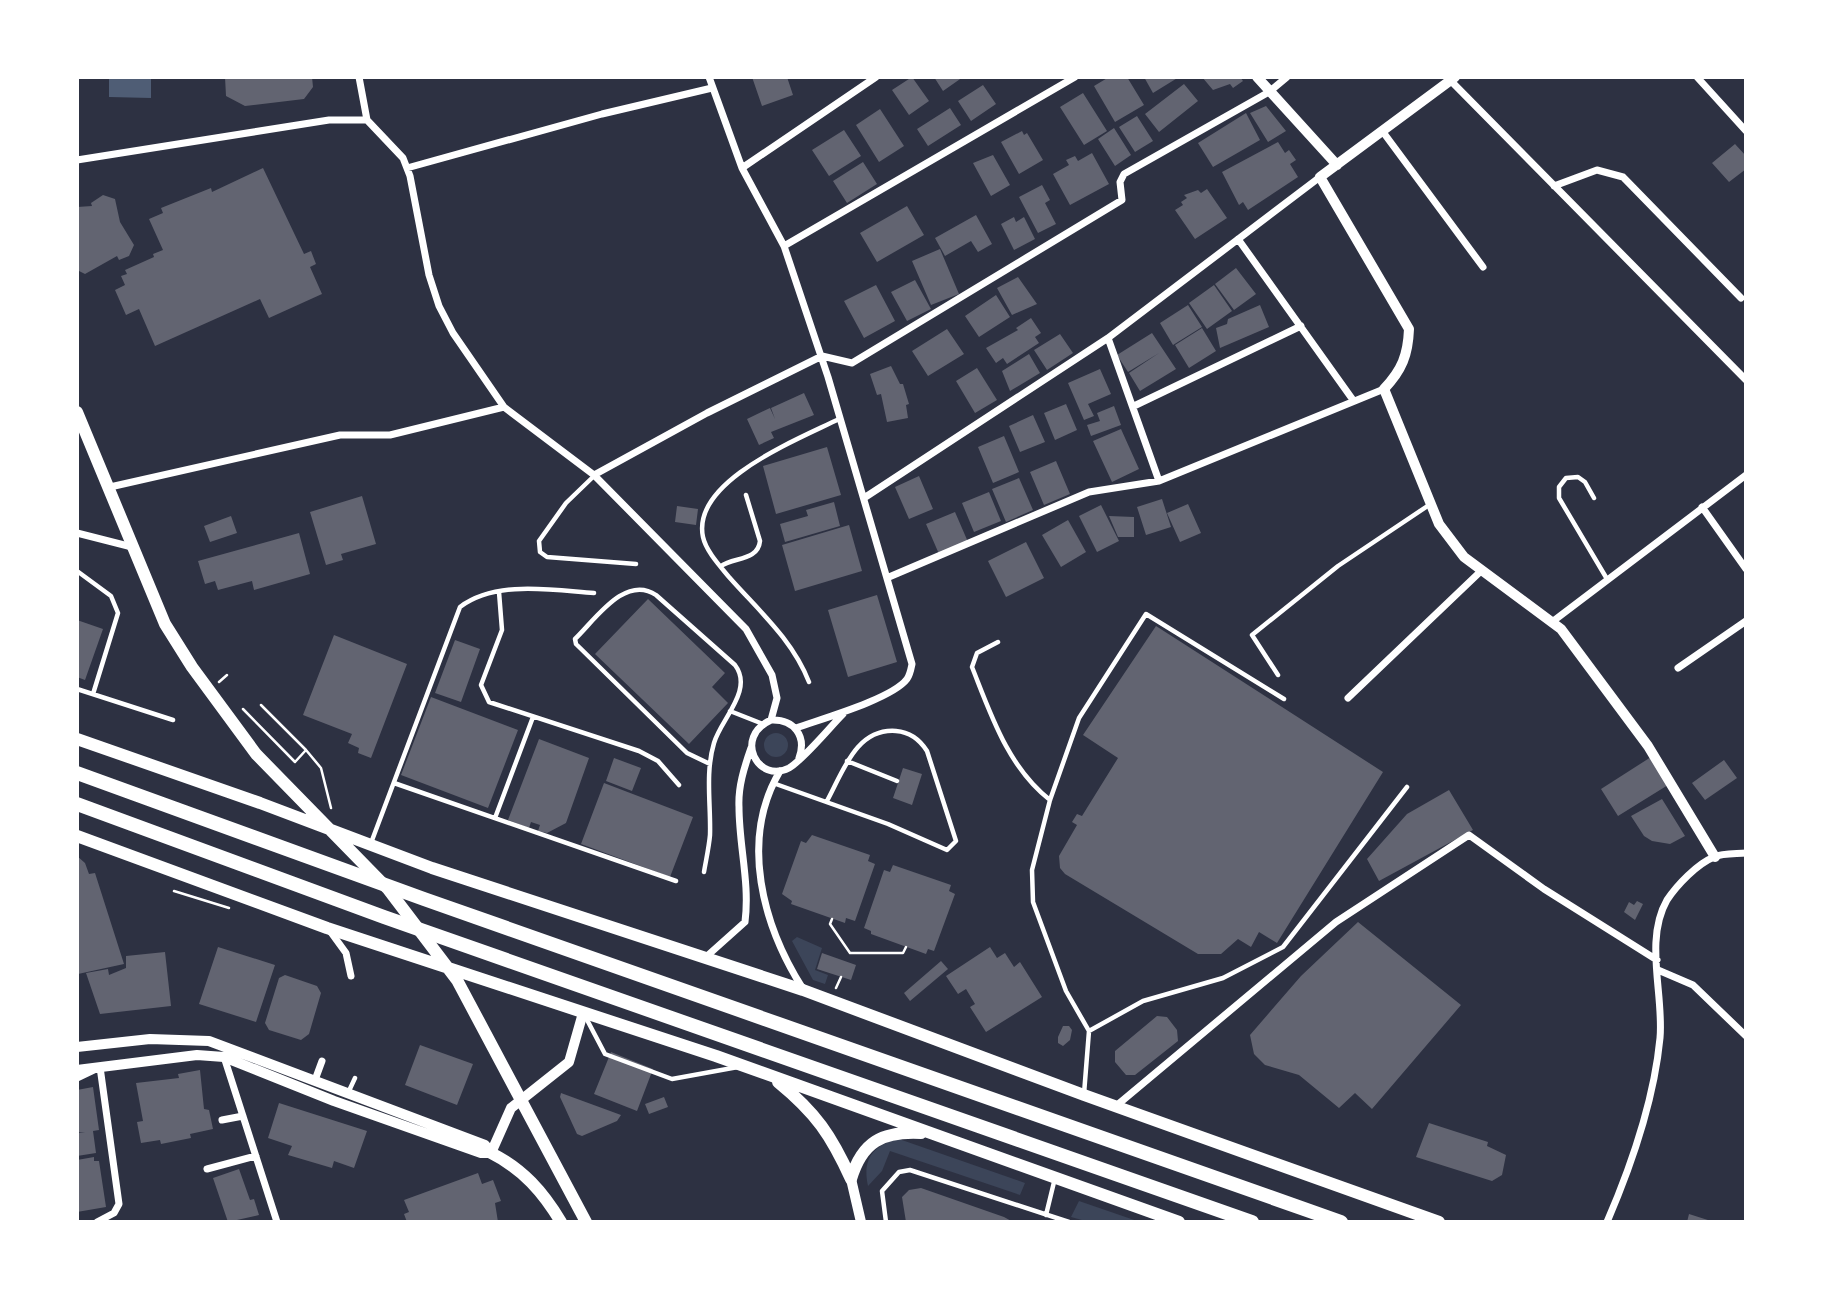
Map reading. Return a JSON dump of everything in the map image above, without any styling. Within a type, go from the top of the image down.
[{"type":"highway","points":[[77,773],[424,899],[1341,1222]]},
{"type":"highway","points":[[77,804],[397,921],[1252,1222]]},
{"type":"main road","points":[[77,412],[165,624],[236,731],[387,889],[457,980],[505,1066],[584,1220]]},
{"type":"main road","points":[[77,739],[432,868],[803,990],[1084,1095],[1439,1222]]},
{"type":"main road","points":[[77,836],[327,928],[744,1066],[1179,1222]]},
{"type":"main road","points":[[770,1075],[809,1107],[838,1152],[851,1180]]},
{"type":"main road","points":[[851,1180],[857,1158],[868,1145],[903,1132],[934,1134]]},
{"type":"main road","points":[[491,1153],[517,1169],[541,1191],[561,1222]]},
{"type":"street","points":[[359,77],[367,120],[396,148],[407,168],[439,306],[453,333],[504,407],[594,475],[746,629],[772,675],[777,698],[771,720]]},
{"type":"street","points":[[709,77],[742,168],[785,246],[822,356],[889,576],[912,664],[905,681],[893,689],[846,711],[796,728]]},
{"type":"street","points":[[742,168],[876,77]]},
{"type":"street","points":[[785,246],[1075,77]]},
{"type":"street","points":[[1257,77],[1337,164]]},
{"type":"street","points":[[594,475],[707,413],[822,356],[852,363],[1122,200],[1120,182],[1124,174],[1269,92],[1287,77]]},
{"type":"street","points":[[1697,77],[1746,131]]},
{"type":"street","points":[[864,498],[1108,338],[1452,79],[1746,380]]},
{"type":"street","points":[[407,168],[602,114],[712,88]]},
{"type":"street","points":[[77,160],[329,120],[367,120]]},
{"type":"street","points":[[1383,132],[1483,267]]},
{"type":"street","points":[[1554,186],[1597,170],[1623,177],[1741,298]]},
{"type":"street","points":[[889,576],[1089,492],[1159,481],[1384,389],[1398,374],[1408,355],[1409,329],[1320,177]]},
{"type":"street","points":[[1238,239],[1353,400]]},
{"type":"street","points":[[1134,406],[1300,326]]},
{"type":"street","points":[[1108,338],[1159,481]]},
{"type":"street","points":[[1384,389],[1429,504],[1464,557],[1552,622],[1583,657],[1636,728],[1715,857]]},
{"type":"street","points":[[110,487],[340,435],[390,435],[504,407]]},
{"type":"street","points":[[1552,622],[1746,475]]},
{"type":"street","points":[[1702,507],[1746,569]]},
{"type":"street","points":[[77,533],[132,547]]},
{"type":"street","points":[[1348,698],[1481,571]]},
{"type":"street","points":[[1678,668],[1746,621]]},
{"type":"street","points":[[751,748],[758,763],[765,768],[780,771],[788,768],[846,711]]},
{"type":"street","points":[[706,956],[745,922],[749,895],[738,806],[741,779],[752,737],[763,724],[780,720],[796,728],[802,742],[799,758]]},
{"type":"street","points":[[780,771],[773,783],[761,820],[760,855],[764,901],[774,937],[803,990]]},
{"type":"street","points":[[1116,1106],[1336,922],[1469,835],[1544,888],[1657,960]]},
{"type":"street","points":[[1607,1222],[1630,1169],[1654,1076],[1662,1014],[1657,960],[1658,933],[1668,900],[1689,875],[1715,857],[1746,853]]},
{"type":"street","points":[[327,928],[346,953],[351,976]]},
{"type":"street","points":[[1658,971],[1693,985],[1746,1036]]},
{"type":"street","points":[[491,1153],[503,1119],[511,1108],[569,1062],[583,1013]]},
{"type":"street","points":[[77,1047],[150,1039],[209,1041],[485,1144],[491,1153]]},
{"type":"street","points":[[77,1070],[197,1055],[224,1057],[334,1101],[481,1153],[491,1153]]},
{"type":"street","points":[[224,1057],[277,1222]]},
{"type":"street","points":[[315,1080],[322,1061]]},
{"type":"street","points":[[77,1078],[100,1067]]},
{"type":"street","points":[[97,1222],[114,1213],[119,1204],[100,1067]]},
{"type":"street","points":[[222,1120],[243,1116]]},
{"type":"street","points":[[206,1170],[256,1156]]},
{"type":"street","points":[[851,1180],[861,1222]]},
{"type":"lane","points":[[809,682],[803,667],[778,630],[721,566],[703,536],[702,519],[709,502],[751,463],[839,419]]},
{"type":"lane","points":[[594,475],[566,503],[538,541],[540,552],[547,557],[636,564]]},
{"type":"lane","points":[[1594,498],[1585,482],[1578,477],[1566,478],[1559,487],[1559,498],[1607,579]]},
{"type":"lane","points":[[721,566],[753,555],[760,545],[746,495]]},
{"type":"lane","points":[[1278,675],[1252,635],[1338,566],[1429,504]]},
{"type":"lane","points":[[77,571],[111,596],[118,613],[93,694]]},
{"type":"lane","points":[[371,844],[460,607],[471,598],[499,592],[532,589],[594,593]]},
{"type":"lane","points":[[704,872],[710,837],[710,764],[714,742],[741,684],[738,669],[650,592],[637,589],[616,598],[575,639],[576,644],[687,753],[710,764]]},
{"type":"lane","points":[[499,592],[502,630],[483,679],[482,691],[489,702],[639,751],[666,768],[679,785]]},
{"type":"lane","points":[[1084,1095],[1089,1031],[1066,991],[1032,902],[1032,870],[1050,800],[1079,718],[1146,614],[1284,699]]},
{"type":"lane","points":[[998,642],[977,653],[972,667],[985,705],[1010,753],[1034,788],[1050,800]]},
{"type":"lane","points":[[77,689],[173,720]]},
{"type":"lane","points":[[730,711],[763,724]]},
{"type":"lane","points":[[495,818],[533,717]]},
{"type":"lane","points":[[773,783],[827,800],[947,850],[955,844],[956,835],[927,751],[919,741],[902,732],[878,733],[863,741],[847,761],[827,800]]},
{"type":"lane","points":[[847,761],[897,781]]},
{"type":"lane","points":[[394,783],[676,881]]},
{"type":"lane","points":[[1089,1031],[1143,1001],[1223,978],[1283,947],[1407,787]]},
{"type":"lane","points":[[583,1013],[605,1054],[672,1079],[744,1066]]},
{"type":"lane","points":[[348,1094],[355,1077]]},
{"type":"lane","points":[[886,1222],[882,1191],[900,1172],[910,1170],[1069,1222]]},
{"type":"lane","points":[[1046,1214],[1055,1177]]},
{"type":"path","points":[[218,684],[227,675]]},
{"type":"path","points":[[237,703],[295,762],[306,750]]},
{"type":"path","points":[[261,705],[321,768],[336,831]]},
{"type":"path","points":[[174,891],[223,908]]},
{"type":"path","points":[[832,919],[830,924],[850,954],[848,962]]},
{"type":"path","points":[[850,954],[903,953],[906,947]]},
{"type":"shaded area","points":[[109,77],[151,77],[151,98],[109,97]]},
{"type":"shaded area","points":[[776,733],[785,736],[788,745],[785,754],[776,757],[767,754],[764,745],[767,736]]},
{"type":"shaded area","points":[[797,937],[822,948],[815,970],[828,975],[825,984],[813,980],[792,941]]},
{"type":"shaded area","points":[[899,1139],[1025,1183],[1020,1195],[890,1151],[882,1171],[868,1186],[868,1161],[876,1149]]},
{"type":"shaded area","points":[[1079,1201],[1140,1222],[1089,1222],[1071,1217]]},
{"type":"building","points":[[225,77],[312,77],[313,87],[304,99],[245,106],[226,96]]},
{"type":"building","points":[[752,77],[787,77],[793,95],[762,106]]},
{"type":"building","points":[[912,77],[929,101],[909,115],[892,90]]},
{"type":"building","points":[[934,77],[963,77],[943,91]]},
{"type":"building","points":[[1109,77],[1127,77],[1144,105],[1115,122],[1094,86]]},
{"type":"building","points":[[1144,77],[1179,77],[1153,93]]},
{"type":"building","points":[[1202,77],[1240,77],[1243,81],[1233,88],[1230,84],[1213,90]]},
{"type":"building","points":[[1184,84],[1198,101],[1159,132],[1145,114]]},
{"type":"building","points":[[983,85],[996,104],[971,121],[958,101]]},
{"type":"building","points":[[1083,93],[1107,131],[1084,145],[1060,107]]},
{"type":"building","points":[[1266,106],[1286,131],[1268,142],[1250,113]]},
{"type":"building","points":[[950,108],[961,125],[928,146],[917,129]]},
{"type":"building","points":[[880,109],[904,146],[879,162],[856,125]]},
{"type":"building","points":[[1246,113],[1260,140],[1213,167],[1198,143]]},
{"type":"building","points":[[1137,116],[1153,141],[1135,152],[1119,127]]},
{"type":"building","points":[[1114,128],[1131,155],[1115,166],[1098,139]]},
{"type":"building","points":[[844,130],[861,156],[829,176],[812,150]]},
{"type":"building","points":[[1022,131],[1024,135],[1027,133],[1043,160],[1019,174],[1001,142]]},
{"type":"building","points":[[1278,142],[1285,153],[1289,150],[1296,160],[1290,164],[1298,177],[1248,210],[1243,202],[1239,205],[1222,172]]},
{"type":"building","points":[[1735,144],[1746,156],[1746,169],[1729,182],[1712,163]]},
{"type":"building","points":[[1092,153],[1109,184],[1070,205],[1053,174],[1069,165],[1066,160],[1075,156],[1078,161]]},
{"type":"building","points":[[993,155],[1010,185],[991,196],[973,163]]},
{"type":"building","points":[[863,162],[877,184],[847,203],[833,181]]},
{"type":"building","points":[[263,168],[304,254],[311,251],[316,264],[310,267],[322,294],[269,318],[260,299],[155,346],[139,309],[126,315],[115,290],[125,285],[121,276],[127,274],[125,270],[163,250],[149,219],[163,213],[161,208],[211,188],[212,192]]},
{"type":"building","points":[[1042,185],[1050,200],[1045,203],[1056,224],[1038,233],[1019,197]]},
{"type":"building","points":[[1207,189],[1227,218],[1195,239],[1175,210],[1183,205],[1181,202],[1187,198],[1184,195],[1198,190],[1201,193]]},
{"type":"building","points":[[103,195],[115,199],[120,222],[134,245],[129,256],[119,260],[117,256],[85,274],[77,270],[77,207],[92,206],[91,203]]},
{"type":"building","points":[[907,206],[924,235],[877,262],[860,233]]},
{"type":"building","points":[[976,215],[992,244],[978,252],[971,241],[945,256],[935,238]]},
{"type":"building","points":[[1014,217],[1016,222],[1024,217],[1035,239],[1014,250],[1001,224]]},
{"type":"building","points":[[940,249],[959,294],[931,305],[912,261]]},
{"type":"building","points":[[1236,268],[1256,294],[1234,310],[1215,284]]},
{"type":"building","points":[[1018,277],[1037,304],[1012,315],[997,288]]},
{"type":"building","points":[[915,280],[931,309],[907,321],[891,292]]},
{"type":"building","points":[[876,285],[895,321],[864,338],[844,301]]},
{"type":"building","points":[[1214,285],[1232,311],[1207,329],[1189,303]]},
{"type":"building","points":[[996,295],[1010,317],[979,337],[965,316]]},
{"type":"building","points":[[1188,305],[1202,327],[1173,345],[1160,323]]},
{"type":"building","points":[[1260,305],[1269,327],[1220,348],[1216,328],[1227,324],[1228,319]]},
{"type":"building","points":[[1031,318],[1041,333],[1035,337],[1039,343],[1007,364],[1003,358],[996,363],[986,348],[1018,330],[1016,328]]},
{"type":"building","points":[[1202,328],[1216,351],[1189,368],[1175,345]]},
{"type":"building","points":[[947,329],[964,354],[928,376],[912,351]]},
{"type":"building","points":[[1152,333],[1176,369],[1140,391],[1129,373],[1159,353],[1128,372],[1117,355]]},
{"type":"building","points":[[1060,334],[1073,353],[1047,370],[1034,350]]},
{"type":"building","points":[[1029,354],[1040,373],[1010,391],[1002,371]]},
{"type":"building","points":[[891,366],[900,384],[903,384],[909,404],[906,405],[908,418],[887,422],[881,394],[877,395],[870,374]]},
{"type":"building","points":[[977,368],[997,400],[975,413],[956,381]]},
{"type":"building","points":[[1100,369],[1111,394],[1088,404],[1094,416],[1084,420],[1068,383]]},
{"type":"building","points":[[804,393],[814,415],[771,432],[774,438],[759,445],[747,419],[770,408],[775,419],[771,408]]},
{"type":"building","points":[[1066,404],[1077,430],[1055,440],[1044,413]]},
{"type":"building","points":[[1114,406],[1121,425],[1091,436],[1087,425],[1100,421],[1097,413]]},
{"type":"building","points":[[1033,415],[1045,442],[1020,452],[1009,426]]},
{"type":"building","points":[[1121,429],[1139,469],[1112,482],[1093,441]]},
{"type":"building","points":[[1004,436],[1019,472],[993,483],[978,447]]},
{"type":"building","points":[[827,447],[841,495],[776,514],[763,466]]},
{"type":"building","points":[[1056,461],[1070,494],[1044,505],[1030,472]]},
{"type":"building","points":[[919,476],[933,509],[909,519],[895,487]]},
{"type":"building","points":[[1019,478],[1033,510],[1006,522],[992,489]]},
{"type":"building","points":[[989,492],[1001,521],[974,532],[962,503]]},
{"type":"building","points":[[362,496],[376,544],[341,554],[343,560],[326,565],[310,512]]},
{"type":"building","points":[[1162,499],[1171,527],[1146,535],[1137,507]]},
{"type":"building","points":[[834,502],[840,526],[785,542],[780,524],[808,516],[806,510]]},
{"type":"building","points":[[1188,504],[1201,533],[1180,542],[1167,513]]},
{"type":"building","points":[[1101,505],[1119,541],[1097,552],[1079,516]]},
{"type":"building","points":[[677,506],[698,509],[696,525],[675,522]]},
{"type":"building","points":[[955,512],[968,542],[939,554],[926,524]]},
{"type":"building","points":[[231,516],[237,533],[210,542],[204,526]]},
{"type":"building","points":[[1109,516],[1134,517],[1134,537],[1118,537]]},
{"type":"building","points":[[1068,520],[1086,552],[1061,567],[1042,535]]},
{"type":"building","points":[[849,525],[862,571],[795,591],[782,545]]},
{"type":"building","points":[[299,533],[310,574],[254,590],[252,581],[218,590],[215,581],[205,584],[198,561]]},
{"type":"building","points":[[1026,542],[1044,578],[1006,597],[988,561]]},
{"type":"building","points":[[877,595],[897,662],[848,677],[828,610]]},
{"type":"building","points":[[648,599],[725,673],[712,687],[728,703],[689,744],[595,654]]},
{"type":"building","points":[[77,620],[103,629],[85,680],[77,677]]},
{"type":"building","points":[[1156,626],[1383,772],[1277,943],[1259,932],[1251,947],[1238,939],[1221,954],[1198,954],[1065,874],[1060,868],[1059,856],[1077,825],[1072,822],[1077,814],[1082,816],[1118,758],[1083,735]]},
{"type":"building","points":[[334,635],[407,664],[371,758],[358,753],[359,748],[348,743],[352,734],[303,715]]},
{"type":"building","points":[[455,640],[480,649],[461,702],[435,693]]},
{"type":"building","points":[[431,697],[518,730],[488,808],[401,775]]},
{"type":"building","points":[[539,739],[589,758],[566,823],[547,833],[538,831],[540,825],[531,822],[529,828],[508,820]]},
{"type":"building","points":[[1651,757],[1668,785],[1618,816],[1601,789]]},
{"type":"building","points":[[614,758],[641,768],[632,791],[606,781]]},
{"type":"building","points":[[1724,760],[1737,778],[1705,800],[1692,783]]},
{"type":"building","points":[[903,768],[922,774],[912,805],[893,798]]},
{"type":"building","points":[[604,783],[693,817],[670,877],[581,844]]},
{"type":"building","points":[[1449,790],[1473,830],[1379,881],[1367,859],[1407,814]]},
{"type":"building","points":[[1662,799],[1685,836],[1670,844],[1652,841],[1644,836],[1631,816]]},
{"type":"building","points":[[812,835],[870,855],[868,861],[875,864],[855,921],[846,918],[845,923],[791,904],[792,901],[782,894],[801,841],[806,843]]},
{"type":"building","points":[[77,856],[85,863],[89,874],[95,873],[124,964],[78,974]]},
{"type":"building","points":[[893,865],[951,885],[949,891],[955,894],[934,951],[928,949],[926,954],[871,934],[871,931],[864,928],[884,870],[890,872]]},
{"type":"building","points":[[1637,901],[1643,904],[1635,920],[1624,912],[1629,902],[1634,905]]},
{"type":"building","points":[[1358,922],[1461,1005],[1372,1109],[1355,1093],[1339,1108],[1299,1075],[1265,1065],[1254,1054],[1250,1035],[1301,976]]},
{"type":"building","points":[[218,947],[275,965],[256,1022],[199,1004]]},
{"type":"building","points":[[990,947],[997,958],[1005,953],[1014,967],[1020,962],[1042,997],[986,1032],[970,1007],[975,1004],[966,989],[958,994],[946,976]]},
{"type":"building","points":[[165,952],[171,1006],[100,1014],[86,973],[108,969],[109,975],[126,968],[126,956]]},
{"type":"building","points":[[822,953],[856,965],[851,980],[817,969]]},
{"type":"building","points":[[941,961],[948,969],[910,1001],[904,993]]},
{"type":"building","points":[[285,975],[317,986],[321,993],[309,1034],[301,1040],[269,1030],[265,1023],[279,978]]},
{"type":"building","points":[[1157,1016],[1167,1017],[1177,1030],[1178,1041],[1135,1075],[1126,1075],[1115,1062],[1115,1051]]},
{"type":"building","points":[[1063,1026],[1069,1026],[1072,1030],[1070,1040],[1063,1046],[1058,1043],[1058,1037]]},
{"type":"building","points":[[420,1045],[473,1064],[457,1105],[405,1085]]},
{"type":"building","points":[[611,1052],[653,1069],[637,1111],[594,1094]]},
{"type":"building","points":[[200,1070],[204,1109],[209,1110],[213,1129],[190,1134],[191,1138],[161,1144],[160,1140],[141,1143],[137,1122],[143,1121],[136,1083],[179,1078],[178,1074]]},
{"type":"building","points":[[93,1087],[99,1130],[93,1131],[96,1153],[77,1156],[77,1133],[85,1132],[77,1132],[77,1090]]},
{"type":"building","points":[[561,1093],[621,1115],[617,1121],[582,1136],[577,1134],[560,1097]]},
{"type":"building","points":[[664,1097],[668,1107],[649,1114],[645,1104]]},
{"type":"building","points":[[279,1103],[367,1131],[354,1168],[334,1161],[332,1168],[288,1155],[292,1146],[268,1138]]},
{"type":"building","points":[[1429,1123],[1488,1142],[1487,1146],[1506,1155],[1502,1175],[1492,1181],[1416,1157]]},
{"type":"building","points":[[94,1157],[94,1161],[99,1161],[106,1207],[77,1212],[77,1160]]},
{"type":"building","points":[[239,1169],[250,1200],[254,1199],[259,1215],[228,1222],[213,1178]]},
{"type":"building","points":[[478,1173],[482,1184],[493,1180],[501,1201],[495,1203],[498,1222],[407,1222],[404,1214],[409,1212],[404,1200]]},
{"type":"building","points":[[921,1188],[1013,1222],[906,1222],[902,1197],[909,1190]]},
{"type":"building","points":[[1689,1214],[1711,1221],[1711,1222],[1687,1222]]}]
